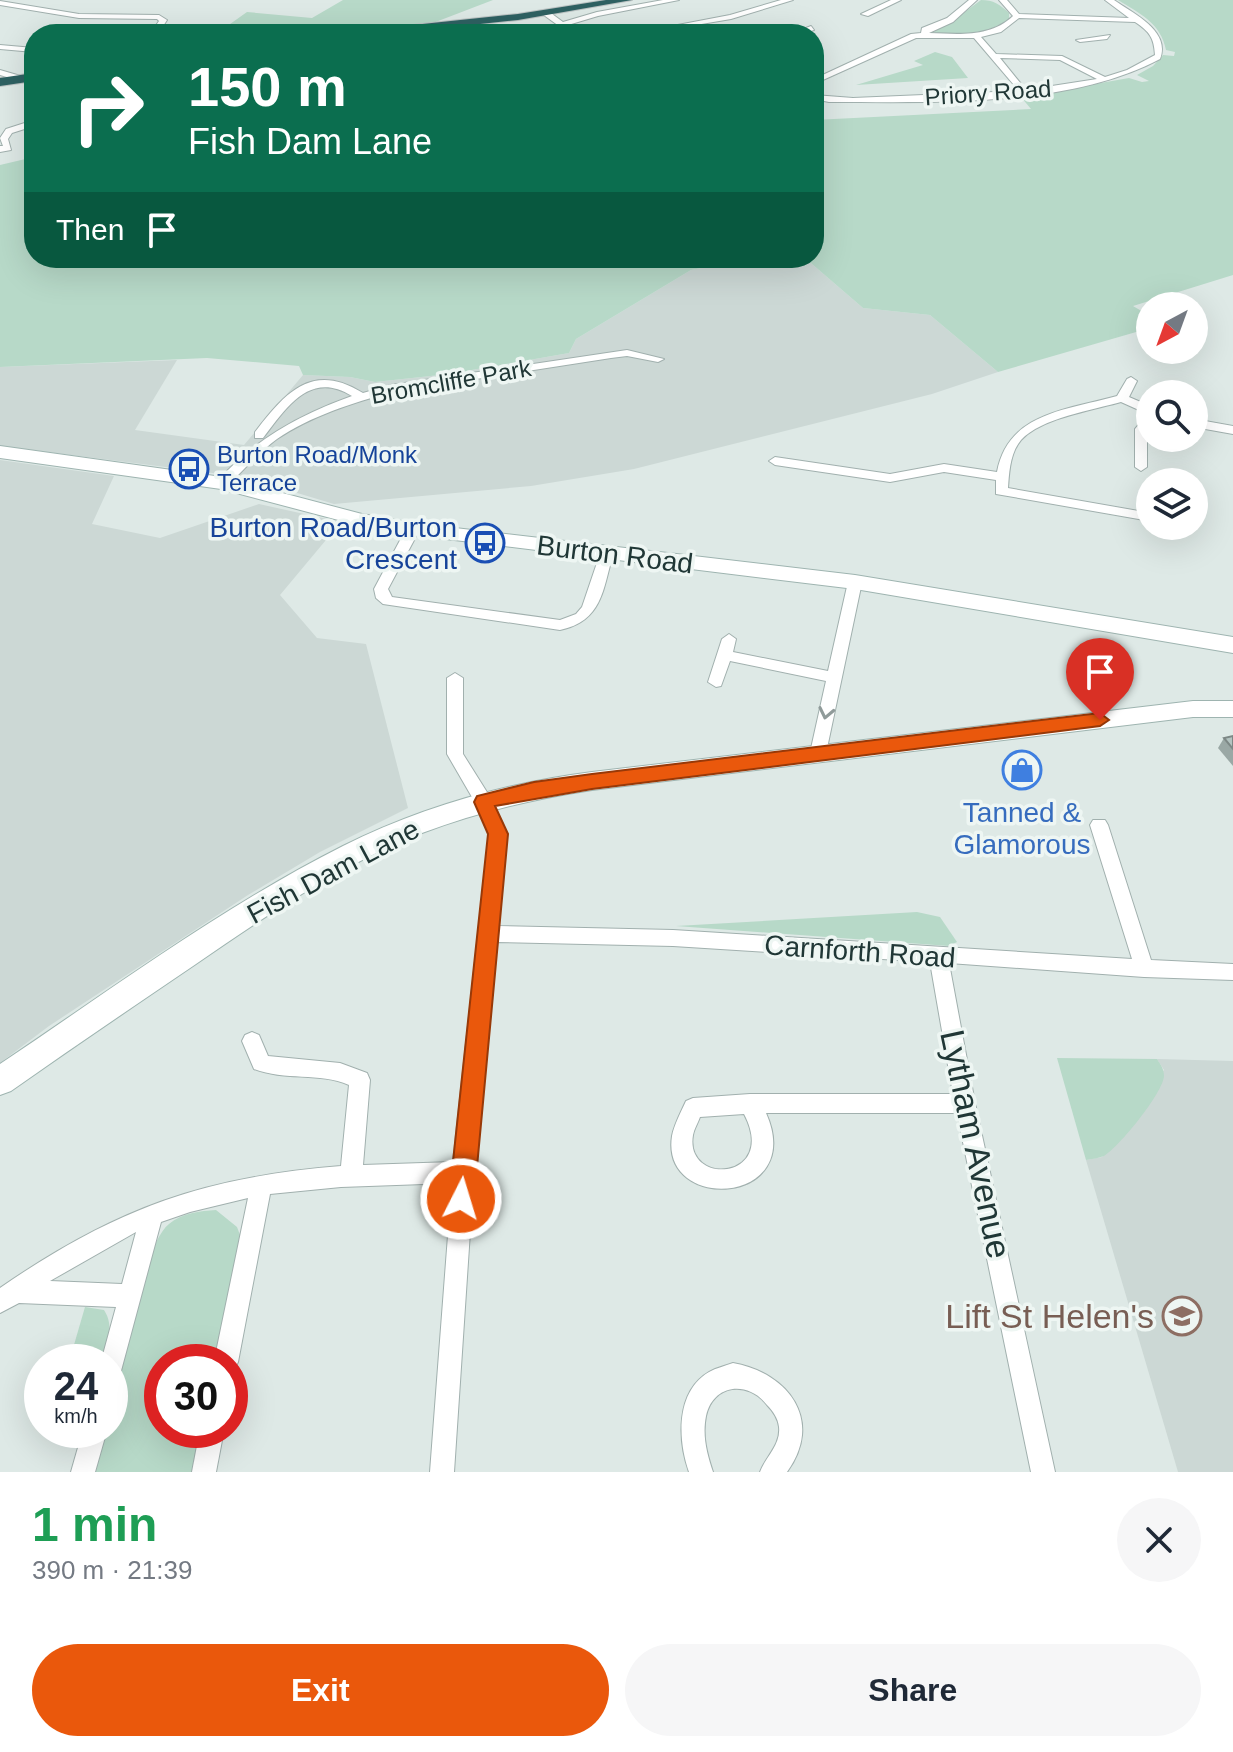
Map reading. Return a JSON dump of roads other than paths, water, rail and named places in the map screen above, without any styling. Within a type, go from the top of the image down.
[{"type":"highway","points":[[446,24],[627,0]]},
{"type":"highway","points":[[0,82],[24,78]]},
{"type":"street","points":[[564,24],[597,14],[675,0]]},
{"type":"street","points":[[690,24],[731,17],[789,0]]},
{"type":"street","points":[[865,14],[897,0]]},
{"type":"street","points":[[925,35],[925,30],[950,20],[973,0]]},
{"type":"street","points":[[1003,0],[1017,16]]},
{"type":"street","name":"Priory Road","points":[[824,99],[1038,91],[1127,74],[1157,56],[1159,44],[1153,31],[1109,0]]},
{"type":"street","points":[[0,3],[79,16],[159,17],[163,20],[160,24]]},
{"type":"street","points":[[545,13],[560,24]]},
{"type":"street","points":[[824,77],[914,36],[976,35],[1003,28],[1017,16],[1134,20]]},
{"type":"street","points":[[1076,19],[1083,38],[1107,37]]},
{"type":"street","points":[[976,35],[1022,90]]},
{"type":"street","points":[[0,47],[24,49]]},
{"type":"street","points":[[995,56],[1062,58],[1105,80]]},
{"type":"street","points":[[0,72],[24,77]]},
{"type":"street","points":[[0,149],[8,148],[4,139],[5,130]]},
{"type":"street","name":"Bromcliffe Park","points":[[222,483],[272,437],[318,412],[361,397],[391,389],[611,355],[627,353],[658,359]]},
{"type":"street","points":[[1122,398],[1131,381]]},
{"type":"street","points":[[259,435],[286,399],[306,386],[343,384],[361,397]]},
{"type":"street","points":[[1002,484],[1007,455],[1018,435],[1042,422],[1122,398],[1136,404]]},
{"type":"street","points":[[1208,426],[1233,430]]},
{"type":"street","name":"Burton Road","points":[[0,452],[222,483],[361,520],[413,529],[855,582],[1233,645]]},
{"type":"street","points":[[1141,452],[1141,467]]},
{"type":"street","points":[[775,461],[890,478],[944,468],[1136,514]]},
{"type":"street","points":[[413,529],[381,589],[383,598],[560,625],[573,624],[588,613],[606,554]]},
{"type":"street","points":[[818,753],[855,582]]},
{"type":"street","points":[[716,682],[729,639]]},
{"type":"street","points":[[724,655],[834,677]]},
{"type":"street","points":[[442,1472],[463,1172],[498,834],[484,802],[455,754],[455,678]]},
{"type":"street","name":"Fish Dam Lane","points":[[0,1081],[265,902],[411,827],[484,802],[534,789],[818,753],[1193,709],[1233,709]]},
{"type":"street","points":[[1099,825],[1144,969]]},
{"type":"street","name":"Carnforth Road","points":[[486,934],[584,933],[1233,972]]},
{"type":"street","name":"Lytham Avenue","points":[[938,956],[965,1103],[1043,1472]]},
{"type":"street","points":[[252,1041],[261,1063],[281,1070],[349,1072],[360,1080],[351,1175]]},
{"type":"street","points":[[750,1104],[764,1139],[760,1159],[747,1175],[724,1182],[703,1178],[687,1164],[680,1145],[682,1126],[693,1108],[750,1104],[965,1103]]},
{"type":"street","points":[[7,1296],[99,1240],[152,1215],[217,1194],[351,1175],[463,1172]]},
{"type":"street","points":[[230,1344],[261,1186]]},
{"type":"street","points":[[118,1344],[152,1215]]},
{"type":"street","points":[[7,1296],[131,1296]]},
{"type":"street","points":[[701,1472],[692,1445],[693,1414],[705,1389],[724,1376],[745,1375],[770,1387],[787,1412],[793,1441],[783,1462],[772,1472]]},
{"type":"street","points":[[83,1472],[90,1448]]},
{"type":"street","points":[[204,1472],[209,1448]]},
{"type":"place","name":"Burton Road/Monk Terrace","points":[[189,469]]},
{"type":"place","name":"Burton Road/Burton Crescent","points":[[485,543]]},
{"type":"place","name":"Tanned & Glamorous","points":[[1022,770]]},
{"type":"place","name":"Lift St Helen's","points":[[1182,1316]]}]
